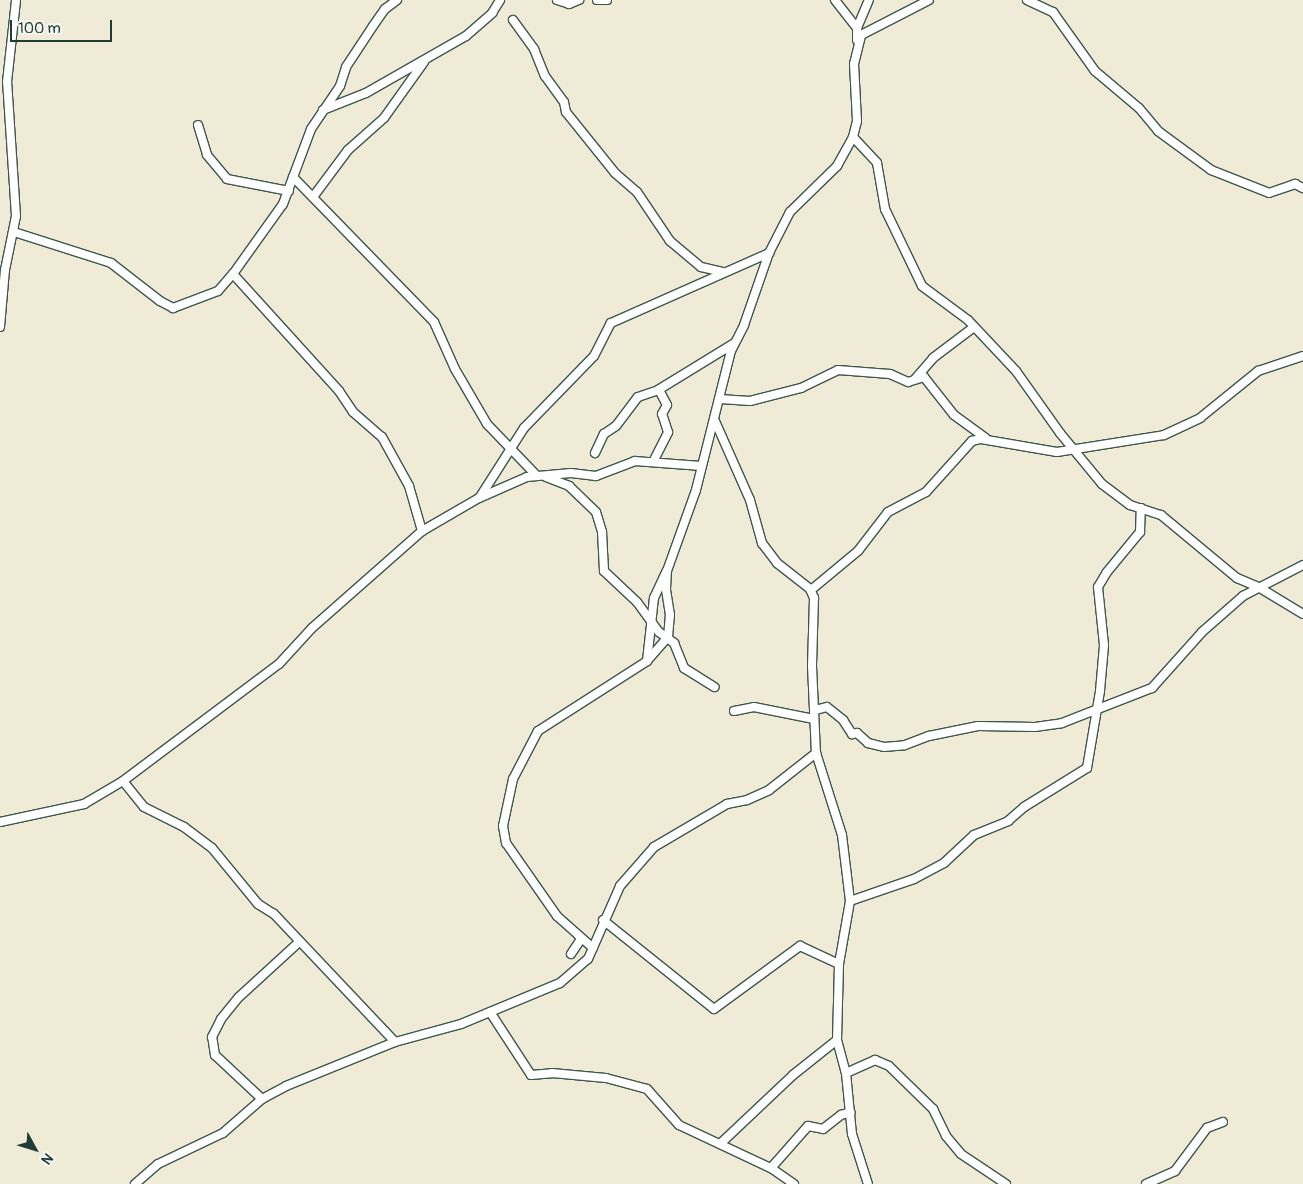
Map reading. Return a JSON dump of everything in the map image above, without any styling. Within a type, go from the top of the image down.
[{"type":"street","points":[[0,327],[5,270],[14,232],[16,203],[7,82],[16,0]]},
{"type":"street","points":[[14,232],[111,263],[160,301],[173,308],[218,290],[233,274],[289,191],[300,152],[322,110],[340,86],[346,67],[385,9],[397,0]]},
{"type":"street","points":[[322,110],[366,93],[466,36],[492,13],[500,0]]},
{"type":"street","points":[[557,0],[569,4],[579,0]]},
{"type":"street","points":[[597,0],[607,0]]},
{"type":"street","points":[[835,0],[857,28]]},
{"type":"street","points":[[648,661],[657,588],[683,532],[715,421],[734,342],[744,325],[769,253],[790,212],[837,166],[853,138],[857,121],[854,64],[857,28],[869,0]]},
{"type":"street","points":[[857,42],[867,30],[929,0]]},
{"type":"street","points":[[1027,0],[1053,12],[1095,71],[1138,108],[1158,130],[1211,170],[1269,193],[1295,184],[1303,188]]},
{"type":"street","points":[[513,20],[534,49],[545,76],[564,102],[566,112],[615,173],[637,192],[670,241],[700,267],[722,272]]},
{"type":"street","points":[[312,197],[348,150],[384,118],[427,58]]},
{"type":"street","points":[[198,125],[207,155],[220,173],[228,178],[289,191]]},
{"type":"street","points":[[853,138],[877,163],[885,208],[922,286],[974,326],[1016,371],[1072,449],[1108,490],[1130,506],[1161,515],[1237,578],[1260,588],[1303,614]]},
{"type":"street","points":[[293,177],[434,322],[462,382],[487,424],[510,450],[540,476],[569,486],[596,512],[603,541],[602,568],[637,602],[652,623],[668,637],[684,668],[714,687]]},
{"type":"street","points":[[479,498],[532,419],[594,356],[611,323],[722,272],[769,253]]},
{"type":"street","points":[[233,274],[339,391],[353,412],[382,437],[409,486],[422,531]]},
{"type":"street","points":[[913,381],[933,358],[974,326]]},
{"type":"street","points":[[595,453],[601,437],[616,426],[638,397],[659,390],[734,342]]},
{"type":"street","points":[[811,590],[858,551],[888,512],[926,492],[965,446],[978,439],[1049,452],[1148,439],[1175,431],[1200,418],[1258,371],[1303,356]]},
{"type":"street","points":[[720,399],[750,401],[801,388],[838,370],[890,374],[913,381],[926,378],[954,415],[988,440]]},
{"type":"street","points":[[654,460],[668,432],[662,414],[667,404],[659,390]]},
{"type":"street","points":[[715,421],[750,500],[762,544],[776,564],[811,590],[814,615],[812,666],[816,753],[842,835],[850,901],[839,964],[837,1040],[846,1073],[852,1134],[868,1184]]},
{"type":"street","points":[[0,822],[84,804],[123,781],[278,664],[312,628],[422,531],[479,498],[511,482],[540,476],[571,473],[596,476],[635,461],[654,460],[701,466]]},
{"type":"street","points":[[850,901],[914,879],[944,863],[974,835],[1008,821],[1024,807],[1083,773],[1089,766],[1104,645],[1098,587],[1107,572],[1140,532],[1141,508]]},
{"type":"street","points":[[815,710],[827,707],[843,720],[852,734],[857,733],[868,743],[884,747],[905,745],[929,736],[978,726],[1041,727],[1071,720],[1096,707],[1124,700],[1154,686],[1202,632],[1246,594],[1303,565]]},
{"type":"street","points":[[593,948],[557,916],[506,843],[503,826],[509,810],[510,788],[538,731],[648,661],[668,637],[670,615],[666,589],[667,570]]},
{"type":"street","points":[[734,711],[754,707],[814,719]]},
{"type":"street","points":[[135,1184],[158,1164],[230,1129],[262,1099],[286,1086],[394,1042],[461,1024],[560,984],[579,969],[593,948],[603,920],[620,886],[654,848],[727,804],[747,800],[769,790],[816,753]]},
{"type":"street","points":[[123,781],[144,807],[184,826],[212,848],[258,904],[274,914],[298,942],[394,1042]]},
{"type":"street","points":[[603,920],[714,1008],[725,1004],[800,946],[839,964]]},
{"type":"street","points":[[571,954],[581,939],[579,936]]},
{"type":"street","points":[[262,1099],[215,1055],[212,1037],[221,1019],[239,997],[298,942]]},
{"type":"street","points":[[490,1012],[531,1075],[562,1073],[630,1082],[647,1089],[679,1126],[771,1168],[794,1184]]},
{"type":"street","points":[[720,1144],[793,1074],[837,1040]]},
{"type":"street","points":[[846,1073],[875,1060],[889,1066],[933,1109],[946,1136],[961,1154],[1006,1184]]},
{"type":"street","points":[[771,1168],[808,1126],[824,1129],[851,1112]]},
{"type":"street","points":[[1146,1184],[1175,1171],[1207,1128],[1223,1122]]}]
